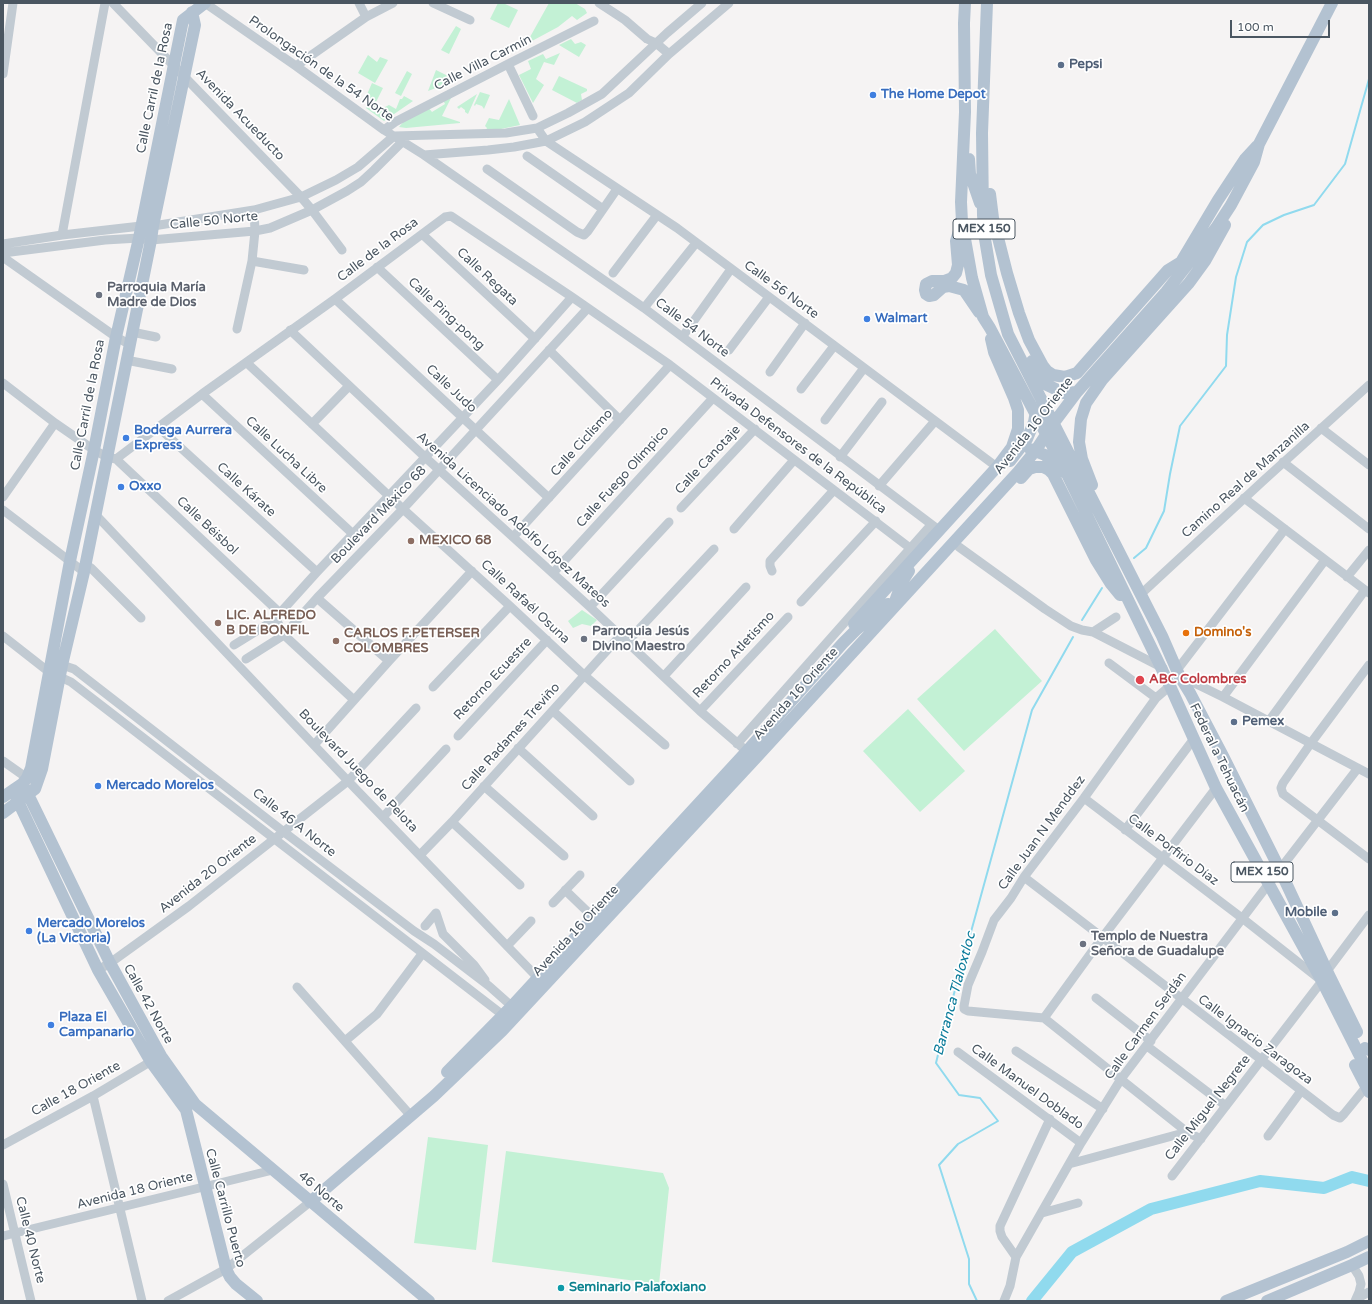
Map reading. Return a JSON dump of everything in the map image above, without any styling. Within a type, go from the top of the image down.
[{"type":"main road","points":[[192,12],[205,3]]},
{"type":"main road","points":[[958,3],[964,23]]},
{"type":"main road","name":"MEX 150","points":[[965,3],[965,112],[961,202],[962,222],[972,278],[983,317],[1036,413],[1048,426]]},
{"type":"main road","name":"MEX 150","points":[[987,3],[982,146],[983,215],[985,239],[991,275],[1003,317],[1011,340],[1035,387],[1048,426]]},
{"type":"main road","points":[[1249,161],[1332,3]]},
{"type":"main road","name":"Calle Carril de la Rosa","points":[[52,668],[84,568],[95,514],[111,458],[126,360],[151,240],[147,226],[173,65],[183,20],[192,12]]},
{"type":"main road","name":"Calle Carril de la Rosa","points":[[21,786],[31,768],[52,668],[70,561],[116,337],[139,238],[147,226],[184,75],[194,25],[192,12]]},
{"type":"main road","points":[[965,112],[968,133],[970,174],[994,246],[1014,317],[1038,374],[1047,385],[1072,393]]},
{"type":"main road","points":[[982,146],[986,157],[993,218],[1010,286],[1029,340],[1043,366],[1049,373],[1057,377],[1065,377],[1077,373],[1168,270],[1183,259]]},
{"type":"main road","name":"Avenida 16 Oriente","points":[[1072,393],[1166,292],[1216,228],[1231,205],[1249,161]]},
{"type":"main road","name":"Avenida 16 Oriente","points":[[511,1014],[537,977],[746,751],[955,542],[1048,426],[1072,393],[1183,259],[1218,200],[1249,161]]},
{"type":"main road","points":[[1097,509],[1094,490],[1079,448],[1079,426],[1086,403],[1102,380],[1179,295],[1205,262],[1225,226],[1231,205]]},
{"type":"main road","points":[[962,222],[956,241],[958,259],[956,273],[952,278],[944,281],[932,281],[926,284],[925,290],[926,294],[929,296],[934,295],[943,287],[949,286],[964,290],[983,317]]},
{"type":"main road","points":[[1057,455],[1057,447],[1066,418],[1076,401],[1166,304],[1174,291],[1183,259]]},
{"type":"main road","points":[[843,643],[856,620],[935,527],[961,515],[1015,441],[1018,429],[1018,417],[1014,398],[994,352],[990,336],[990,328]]},
{"type":"main road","points":[[1029,449],[1030,433],[1036,413],[1035,387]]},
{"type":"main road","name":"Federal a Tehuacán","points":[[1048,426],[1060,436],[1162,636],[1178,673],[1223,756],[1280,870],[1325,980],[1369,1074]]},
{"type":"main road","name":"Federal a Tehuacán","points":[[1048,426],[1057,455],[1170,686],[1193,740],[1216,788],[1268,884],[1368,1051]]},
{"type":"main road","points":[[1000,463],[1011,453],[1029,449],[1047,456],[1060,472],[1102,556],[1117,584],[1127,598]]},
{"type":"main road","name":"Avenida 16 Oriente","points":[[308,1200],[409,1113],[455,1064],[511,1014],[843,643],[857,628],[880,611],[896,602],[961,515],[1029,449]]},
{"type":"main road","points":[[896,602],[909,598],[917,592],[1029,469],[1043,467],[1053,474],[1090,548],[1116,590],[1144,611],[1162,636]]},
{"type":"main road","points":[[1170,686],[1183,688],[1190,693]]},
{"type":"main road","points":[[3,813],[35,789],[21,786]]},
{"type":"main road","name":"Calle 42 Norte","points":[[21,786],[23,799],[98,970],[156,1059],[190,1107]]},
{"type":"main road","name":"Calle 42 Norte","points":[[23,799],[110,963],[156,1059]]},
{"type":"main road","points":[[1325,980],[1326,1006],[1368,1090]]},
{"type":"main road","name":"46 Norte","points":[[190,1107],[273,1170],[429,1301]]},
{"type":"main road","name":"Calle Carrillo Puerto","points":[[190,1107],[204,1188],[226,1269],[236,1284],[257,1301]]},
{"type":"main road","points":[[1226,1301],[1346,1252],[1369,1241]]},
{"type":"main road","points":[[1267,1301],[1369,1257]]},
{"type":"street","points":[[3,74],[13,3]]},
{"type":"street","points":[[62,235],[105,3]]},
{"type":"street","name":"Avenida Acueducto","points":[[114,3],[301,197],[342,250]]},
{"type":"street","name":"Prolongación de la 54 Norte","points":[[205,3],[296,66],[384,130],[424,155]]},
{"type":"street","points":[[359,3],[366,17]]},
{"type":"street","points":[[296,66],[366,17],[393,3]]},
{"type":"street","points":[[433,3],[470,20]]},
{"type":"street","points":[[599,3],[625,20],[647,39],[672,51]]},
{"type":"street","points":[[394,136],[506,133],[538,128],[602,94],[656,43],[702,3]]},
{"type":"street","points":[[424,155],[514,148],[546,141],[584,122],[629,93],[672,51],[728,3]]},
{"type":"street","name":"Calle Villa Carmín","points":[[384,130],[395,122],[594,22]]},
{"type":"street","points":[[508,64],[533,116]]},
{"type":"street","points":[[538,128],[546,141]]},
{"type":"street","name":"Calle 50 Norte","points":[[3,244],[62,235],[147,226],[254,210],[301,197],[336,180],[358,167],[394,136]]},
{"type":"street","name":"Calle 56 Norte","points":[[546,141],[657,214],[805,323],[934,421],[1000,463]]},
{"type":"street","name":"Calle 50 Norte","points":[[3,253],[98,240],[139,238],[151,240],[255,231],[270,228],[312,210],[361,182],[402,142]]},
{"type":"street","name":"Calle 54 Norte","points":[[424,155],[644,308],[935,527]]},
{"type":"street","points":[[527,156],[602,209]]},
{"type":"street","points":[[487,169],[577,232],[584,235],[617,189]]},
{"type":"street","points":[[237,328],[252,261],[255,231],[254,210]]},
{"type":"street","points":[[613,273],[657,214]]},
{"type":"street","name":"Calle de la Rosa","points":[[111,458],[158,427],[247,363],[445,217],[451,216],[670,365]]},
{"type":"street","name":"Calle Regata","points":[[422,234],[535,339]]},
{"type":"street","points":[[644,308],[696,243]]},
{"type":"street","points":[[3,253],[7,260],[116,337],[129,344]]},
{"type":"street","points":[[252,261],[304,270]]},
{"type":"street","name":"Calle Ping-pong","points":[[377,267],[498,380]]},
{"type":"street","points":[[682,336],[731,269]]},
{"type":"street","name":"Boulevard México 68","points":[[234,645],[278,616],[317,572],[498,380],[572,297]]},
{"type":"street","points":[[729,350],[769,297]]},
{"type":"street","name":"Calle Judo","points":[[335,299],[549,498]]},
{"type":"street","name":"Boulevard México 68","points":[[246,659],[284,635],[317,598],[403,509],[588,308]]},
{"type":"street","points":[[770,372],[805,323]]},
{"type":"street","name":"Avenida Licenciado Adolfo López Mateos","points":[[290,330],[426,458],[590,607],[700,711],[746,751]]},
{"type":"street","points":[[132,332],[156,337]]},
{"type":"street","points":[[801,389],[834,346]]},
{"type":"street","points":[[549,350],[620,420]]},
{"type":"street","points":[[126,360],[172,369]]},
{"type":"street","name":"Calle Rafaél Osuna","points":[[247,363],[585,676],[664,745]]},
{"type":"street","name":"Privada Defensores de la República","points":[[670,365],[910,548]]},
{"type":"street","name":"Calle Ciclismo","points":[[513,537],[670,365]]},
{"type":"street","points":[[825,420],[864,368]]},
{"type":"street","name":"Calle Béisbol","points":[[3,383],[55,423],[94,450],[111,458],[278,616]]},
{"type":"street","name":"Camino Real de Manzanilla","points":[[1141,594],[1283,462],[1369,385]]},
{"type":"street","points":[[312,424],[349,386]]},
{"type":"street","name":"Calle Lucha Libre","points":[[202,394],[353,534]]},
{"type":"street","name":"Calle Fuego Olímpico","points":[[553,573],[713,398]]},
{"type":"street","points":[[840,457],[882,402]]},
{"type":"street","points":[[879,486],[934,421]]},
{"type":"street","points":[[3,497],[55,423]]},
{"type":"street","name":"Calle Kárate","points":[[158,427],[317,572]]},
{"type":"street","points":[[1321,428],[1369,465]]},
{"type":"street","name":"Calle Canotaje","points":[[681,508],[754,429]]},
{"type":"street","points":[[734,529],[794,460]]},
{"type":"street","points":[[1283,462],[1369,529]]},
{"type":"street","points":[[772,571],[770,562],[834,490]]},
{"type":"street","points":[[1244,498],[1367,592],[1269,722]]},
{"type":"street","points":[[3,510],[70,561],[84,568],[92,568],[141,618]]},
{"type":"street","name":"Boulevard Juego de Pelota","points":[[95,514],[348,781],[537,977]]},
{"type":"street","points":[[801,602],[876,521]]},
{"type":"street","points":[[590,607],[669,522]]},
{"type":"street","points":[[746,751],[910,548],[935,527]]},
{"type":"street","points":[[1178,673],[1285,530]]},
{"type":"street","points":[[959,547],[1071,626],[1093,632],[1160,667],[1178,673],[1369,774]]},
{"type":"street","name":"Calle Radames Treviño","points":[[420,855],[585,676],[714,549]]},
{"type":"street","points":[[1347,577],[1369,550]]},
{"type":"street","points":[[1223,697],[1325,560]]},
{"type":"street","points":[[314,745],[388,661],[472,571]]},
{"type":"street","points":[[664,676],[746,587]]},
{"type":"street","points":[[317,598],[388,661]]},
{"type":"street","points":[[434,687],[510,606]]},
{"type":"street","points":[[278,616],[284,635],[354,700]]},
{"type":"street","name":"Retorno Atletismo","points":[[700,711],[788,617]]},
{"type":"street","points":[[1093,632],[1116,617]]},
{"type":"street","points":[[3,636],[52,668]]},
{"type":"street","name":"Retorno Ecuestre","points":[[458,736],[547,640]]},
{"type":"street","points":[[1109,663],[1156,698]]},
{"type":"street","points":[[1369,665],[1282,783],[1281,788],[1283,794],[1369,859]]},
{"type":"street","name":"Calle 46 A Norte","points":[[52,668],[74,670],[284,832],[488,986],[511,1014]]},
{"type":"street","name":"Calle 46 A Norte","points":[[52,668],[422,954],[511,1014]]},
{"type":"street","name":"Calle Juan N Menddez","points":[[1044,1018],[968,1011],[964,1009],[964,1006],[968,985],[994,920],[1156,698],[1170,686]]},
{"type":"street","name":"Avenida 20 Oriente","points":[[98,970],[189,906],[348,781],[416,708]]},
{"type":"street","points":[[553,711],[630,781]]},
{"type":"street","points":[[132,729],[140,720]]},
{"type":"street","points":[[1125,830],[1193,740]]},
{"type":"street","points":[[518,748],[593,816]]},
{"type":"street","points":[[383,817],[446,749]]},
{"type":"street","points":[[3,761],[21,786]]},
{"type":"street","name":"Calle Carmen Serdán","points":[[1004,1301],[1010,1286],[1016,1257],[1069,1164],[1121,1079],[1242,918],[1358,768]]},
{"type":"street","points":[[212,791],[220,782]]},
{"type":"street","points":[[484,786],[564,856]]},
{"type":"street","points":[[1201,1139],[1187,1132],[1044,1018],[1102,938],[1216,788]]},
{"type":"street","name":"Calle Porfirio Díaz","points":[[1084,798],[1325,980]]},
{"type":"street","points":[[452,822],[520,885]]},
{"type":"street","points":[[553,903],[580,875]]},
{"type":"street","name":"Calle Ignacio Zaragoza","points":[[1024,877],[1181,1000],[1333,1115],[1340,1118],[1368,1090]]},
{"type":"street","points":[[565,890],[593,917]]},
{"type":"street","points":[[425,926],[436,913],[443,934],[482,975],[488,986]]},
{"type":"street","name":"Calle Miguel Negrete","points":[[1172,1176],[1325,980],[1369,915]]},
{"type":"street","points":[[507,946],[531,920]]},
{"type":"street","points":[[434,944],[443,934]]},
{"type":"street","points":[[345,1041],[377,1014],[422,954]]},
{"type":"street","points":[[297,987],[409,1113]]},
{"type":"street","points":[[1096,998],[1226,1106]]},
{"type":"street","points":[[1016,1051],[1103,1109]]},
{"type":"street","name":"Calle Manuel Doblado","points":[[958,1052],[1082,1142]]},
{"type":"street","name":"Calle 18 Oriente","points":[[3,1144],[93,1096],[156,1059]]},
{"type":"street","points":[[1268,1136],[1301,1091]]},
{"type":"street","points":[[93,1096],[142,1301]]},
{"type":"street","points":[[1016,1257],[1002,1237],[1000,1226],[1050,1119]]},
{"type":"street","points":[[1069,1164],[1187,1132]]},
{"type":"street","name":"Avenida 18 Oriente","points":[[3,1236],[273,1170]]},
{"type":"street","name":"Calle 40 Norte","points":[[3,1184],[31,1301]]},
{"type":"street","points":[[168,1301],[226,1269],[308,1200]]},
{"type":"street","points":[[1042,1213],[1078,1203]]},
{"type":"street","points":[[1352,1265],[1361,1284],[1355,1300]]},
{"type":"street","points":[[1355,1300],[1369,1292]]},
{"type":"green space","points":[[498,3],[503,3],[518,10],[509,28],[490,19]]},
{"type":"green space","points":[[549,3],[575,3],[585,9],[587,13],[577,20],[572,16],[558,27],[532,41],[530,37]]},
{"type":"green space","points":[[456,26],[461,29],[449,54],[441,50]]},
{"type":"green space","points":[[571,39],[575,44],[581,42],[586,45],[579,57],[559,45]]},
{"type":"green space","points":[[560,53],[554,65],[544,62],[536,79],[544,85],[533,103],[519,75],[531,69],[528,61],[543,54],[546,59]]},
{"type":"green space","points":[[368,55],[377,62],[380,57],[388,60],[375,83],[358,73]]},
{"type":"green space","points":[[436,70],[450,77],[449,83],[428,91]]},
{"type":"green space","points":[[407,71],[412,74],[401,96],[395,93]]},
{"type":"green space","points":[[559,76],[587,89],[587,91],[581,94],[582,100],[577,103],[552,90]]},
{"type":"green space","points":[[372,83],[383,88],[375,104],[365,99]]},
{"type":"green space","points":[[480,92],[490,95],[484,109],[482,106],[476,104],[475,106],[474,105]]},
{"type":"green space","points":[[477,94],[468,114],[461,107],[459,109],[457,107]]},
{"type":"green space","points":[[404,96],[413,101],[384,121],[366,108],[368,103],[383,108],[389,105],[396,109],[400,99]]},
{"type":"green space","points":[[452,96],[442,116],[460,123],[406,128],[399,127],[411,113],[428,107],[432,112],[445,104],[443,100]]},
{"type":"green space","points":[[509,99],[520,125],[485,132],[487,128],[485,126],[489,118],[499,120]]},
{"type":"green space","points":[[582,610],[597,620],[591,626],[582,624],[573,628],[568,621]]},
{"type":"green space","points":[[995,629],[1042,681],[964,751],[917,699]]},
{"type":"green space","points":[[908,709],[965,771],[920,812],[863,751]]},
{"type":"green space","points":[[428,1137],[488,1145],[476,1250],[414,1243]]},
{"type":"green space","points":[[506,1151],[663,1173],[669,1188],[659,1284],[492,1262]]},
{"type":"waterway","name":"Barranca Tlaloxtloc","points":[[1134,558],[1146,548],[1164,511],[1180,426],[1226,366],[1227,335],[1236,277],[1247,242],[1263,225],[1284,215],[1314,205],[1345,164],[1369,79]]},
{"type":"waterway","name":"Barranca Tlaloxtloc","points":[[1082,620],[1102,588]]},
{"type":"waterway","name":"Barranca Tlaloxtloc","points":[[977,1301],[969,1284],[969,1259],[939,1165],[958,1144],[998,1121],[980,1098],[959,1095],[936,1063],[1032,710],[1073,637]]},
{"type":"waterway","points":[[1032,1301],[1072,1252],[1151,1209],[1260,1181],[1324,1188],[1352,1177],[1369,1181]]},
{"type":"place","name":"Pepsi","points":[[1061,65]]},
{"type":"place","name":"The Home Depot","points":[[873,95]]},
{"type":"place","name":"Parroquia María Madre de Dios","points":[[99,295]]},
{"type":"place","name":"Walmart","points":[[867,319]]},
{"type":"place","name":"Bodega Aurrera Express","points":[[126,438]]},
{"type":"place","name":"Oxxo","points":[[121,487]]},
{"type":"place","name":"MEXICO 68","points":[[411,541]]},
{"type":"place","name":"LIC. ALFREDO B DE BONFIL","points":[[218,623]]},
{"type":"place","name":"Domino's","points":[[1186,633]]},
{"type":"place","name":"Parroquia Jesús Divino Maestro","points":[[584,639]]},
{"type":"place","name":"CARLOS F.PETERSER COLOMBRES","points":[[336,641]]},
{"type":"place","name":"ABC Colombres","points":[[1140,680]]},
{"type":"place","name":"Pemex","points":[[1234,722]]},
{"type":"place","name":"Mercado Morelos","points":[[98,786]]},
{"type":"place","name":"Mobile","points":[[1335,913]]},
{"type":"place","name":"Mercado Morelos (La Victoria)","points":[[29,931]]},
{"type":"place","name":"Templo de Nuestra Señora de Guadalupe","points":[[1083,944]]},
{"type":"place","name":"Plaza El Campanario","points":[[51,1025]]},
{"type":"place","name":"Seminario Palafoxiano","points":[[561,1288]]}]
